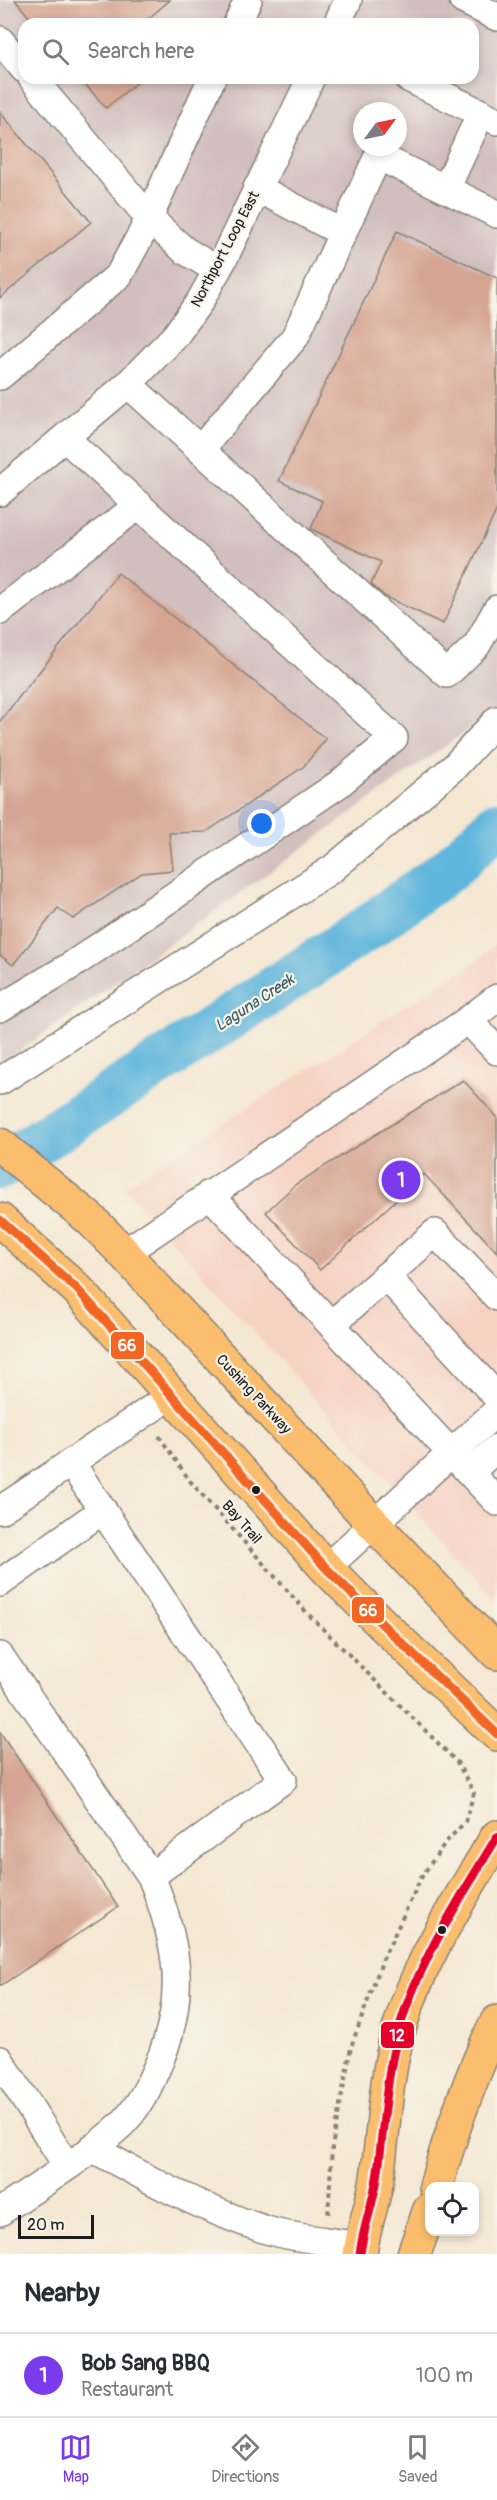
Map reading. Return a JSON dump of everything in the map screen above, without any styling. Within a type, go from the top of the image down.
[{"type":"main road","name":"Cushing Parkway","points":[[0,1145],[64,1197],[124,1253],[423,1577],[497,1653]]},
{"type":"main road","points":[[6,1226],[77,1289],[326,1568],[497,1734]]},
{"type":"main road","points":[[423,1577],[481,1618],[497,1625]]},
{"type":"main road","points":[[367,2251],[386,2089],[398,2032],[417,1983],[440,1936],[497,1837]]},
{"type":"main road","points":[[437,2182],[451,2130],[481,2053],[497,2022]]},
{"type":"main road","points":[[414,2254],[425,2221]]},
{"type":"street","points":[[240,18],[248,0]]},
{"type":"street","points":[[340,18],[348,0]]},
{"type":"street","points":[[463,0],[497,17]]},
{"type":"street","points":[[0,40],[18,62]]},
{"type":"street","points":[[37,84],[149,218],[184,249],[217,270]]},
{"type":"street","points":[[0,376],[119,275],[149,218],[209,84]]},
{"type":"street","name":"Northport Loop East","points":[[0,492],[128,384],[175,336],[200,301],[217,270],[307,84]]},
{"type":"street","points":[[420,84],[489,117],[446,189]]},
{"type":"street","points":[[200,450],[295,338],[378,156],[497,214]]},
{"type":"street","points":[[257,188],[343,233]]},
{"type":"street","points":[[128,384],[447,674],[477,645],[497,609]]},
{"type":"street","points":[[0,1008],[72,965],[339,784],[394,738],[65,438]]},
{"type":"street","points":[[0,611],[139,505]]},
{"type":"street","points":[[0,1081],[332,869],[454,767],[497,720]]},
{"type":"street","points":[[124,1253],[497,998]]},
{"type":"street","points":[[468,1020],[497,1051]]},
{"type":"street","points":[[209,1194],[497,1502]]},
{"type":"street","points":[[332,1324],[435,1233],[497,1297]]},
{"type":"street","points":[[386,1276],[497,1397]]},
{"type":"street","points":[[0,1510],[172,1395]]},
{"type":"street","points":[[461,1462],[497,1411]]},
{"type":"street","points":[[326,1568],[375,1525],[461,1462],[497,1448]]},
{"type":"street","points":[[71,1462],[283,1780],[151,1876]]},
{"type":"street","points":[[0,1583],[103,1510]]},
{"type":"street","points":[[0,1656],[151,1876],[167,1916],[176,1958],[176,2002],[168,2046],[148,2089],[124,2122],[92,2148],[3,2205]]},
{"type":"street","points":[[0,2060],[67,2166]]},
{"type":"street","points":[[92,2148],[198,2204],[272,2232],[367,2251]]},
{"type":"path","name":"Bay Trail","points":[[144,1414],[198,1490],[309,1615],[457,1762],[474,1793]]},
{"type":"shaded area","points":[[0,0],[497,0],[497,709],[0,1065]]},
{"type":"shaded area","points":[[497,943],[497,1602],[124,1187],[472,964]]},
{"type":"building","points":[[15,0],[170,0],[149,18],[30,18]]},
{"type":"building","points":[[85,84],[135,84],[106,108]]},
{"type":"building","points":[[0,112],[91,222],[0,298]]},
{"type":"building","points":[[397,231],[497,278],[497,509],[443,624],[384,596],[371,584],[381,562],[311,529],[322,501],[279,481]]},
{"type":"building","points":[[118,573],[326,739],[303,767],[206,832],[169,833],[173,870],[142,873],[73,919],[58,908],[13,965],[0,955],[0,721]]},
{"type":"building","points":[[463,1080],[497,1117],[497,1252],[424,1174],[320,1270],[266,1212],[296,1184]]},
{"type":"building","points":[[0,1732],[118,1907],[0,1986]]},
{"type":"waterway","name":"Laguna Creek","points":[[0,1167],[366,929],[448,870],[497,824]]},
{"type":"transit line","name":"66","points":[[0,1220],[77,1289],[326,1568],[497,1734]]},
{"type":"transit line","name":"12","points":[[360,2254],[377,2178],[390,2069],[406,2007],[441,1932],[497,1837]]},
{"type":"place","name":"Bob Sang BBQ","points":[[401,1180]]}]
